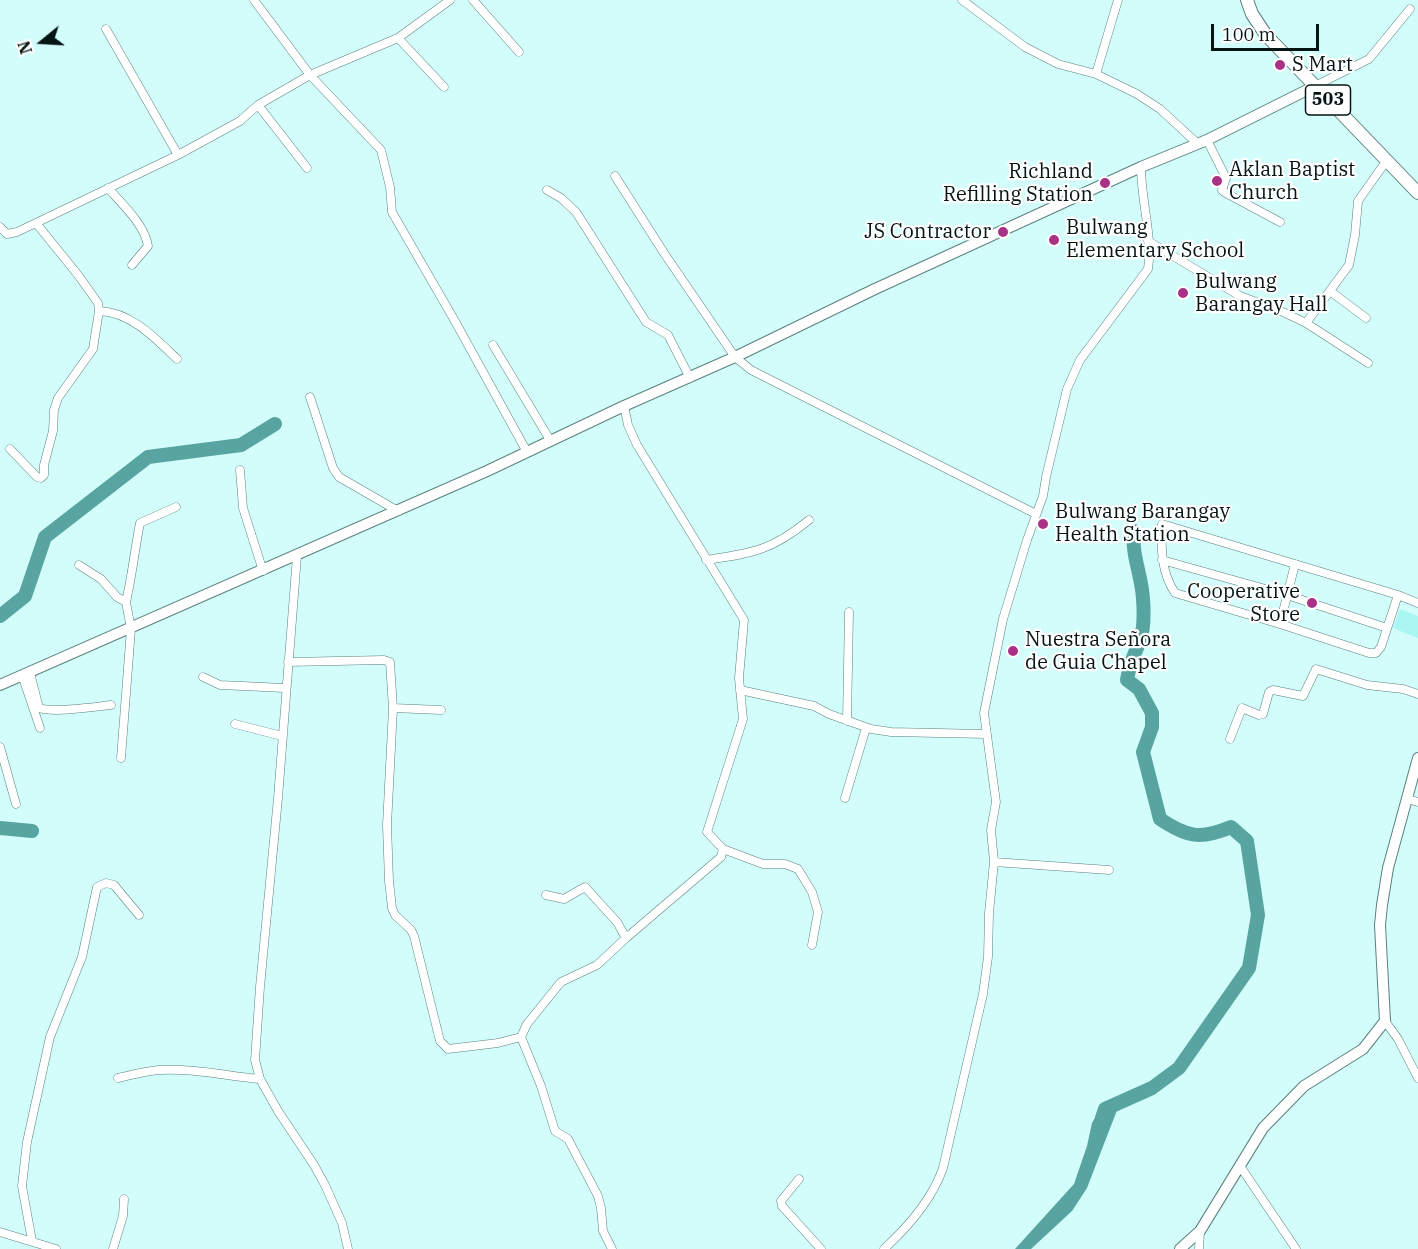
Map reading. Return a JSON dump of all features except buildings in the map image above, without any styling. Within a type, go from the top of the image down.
[{"type":"main road","name":"503","points":[[1247,0],[1258,24],[1418,193]]},
{"type":"street","points":[[254,0],[309,75],[381,150],[390,186],[392,212],[527,452]]},
{"type":"street","points":[[0,227],[8,234],[17,232],[178,155],[240,121],[258,105],[309,75],[398,38],[450,0]]},
{"type":"street","points":[[473,0],[519,52]]},
{"type":"street","points":[[962,0],[1025,47],[1058,64],[1096,74],[1137,94],[1160,109],[1202,142],[1226,178],[1222,190],[1224,192],[1280,222]]},
{"type":"street","points":[[1096,74],[1118,0]]},
{"type":"street","points":[[0,685],[398,511],[624,406],[690,378],[875,289],[1141,167],[1202,142],[1369,59],[1379,50],[1410,9]]},
{"type":"street","points":[[106,29],[178,155]]},
{"type":"street","points":[[398,38],[444,87]]},
{"type":"street","points":[[258,105],[307,168]]},
{"type":"street","points":[[1306,323],[1349,265],[1358,201],[1387,160]]},
{"type":"street","points":[[884,1249],[910,1224],[939,1180],[944,1168],[983,994],[988,957],[988,913],[994,862],[991,830],[996,802],[984,713],[1004,619],[1043,496],[1048,466],[1072,374],[1148,269],[1150,257],[1141,186],[1141,167]]},
{"type":"street","points":[[615,176],[735,357],[751,370],[1036,514]]},
{"type":"street","points":[[108,188],[135,220],[147,240],[148,246],[132,265]]},
{"type":"street","points":[[547,190],[561,198],[576,212],[646,322],[668,335],[690,378]]},
{"type":"street","points":[[10,450],[37,477],[41,478],[44,475],[58,398],[93,349],[99,311],[98,303],[36,222]]},
{"type":"street","points":[[1148,241],[1240,296],[1284,312],[1306,323],[1368,363]]},
{"type":"street","points":[[1330,291],[1366,318]]},
{"type":"street","points":[[99,311],[116,314],[144,329],[177,358]]},
{"type":"street","points":[[494,345],[550,440]]},
{"type":"street","points":[[310,398],[333,468],[339,477],[398,511]]},
{"type":"street","points":[[624,406],[628,425],[637,445],[744,620],[740,690],[743,720],[708,832],[723,849],[762,864],[785,864],[798,869],[812,892],[818,912],[812,945]]},
{"type":"street","points":[[240,470],[243,508],[263,571]]},
{"type":"street","points":[[121,758],[130,629],[126,602],[140,534],[140,523],[176,507]]},
{"type":"street","points":[[706,560],[766,549],[789,536],[810,520]]},
{"type":"street","points":[[1398,595],[1381,647],[1376,653],[1369,653],[1175,593],[1168,582],[1162,560],[1162,524],[1398,595],[1418,603]]},
{"type":"street","points":[[297,556],[255,1060],[260,1079],[325,1185],[342,1223],[348,1249]]},
{"type":"street","points":[[1162,560],[1287,595],[1387,628]]},
{"type":"street","points":[[1280,624],[1295,564]]},
{"type":"street","points":[[79,565],[101,579],[117,597],[126,602]]},
{"type":"street","points":[[847,721],[849,612]]},
{"type":"street","points":[[288,662],[388,661],[391,666],[393,708],[387,825],[390,897],[395,915],[411,930],[414,936],[440,1041],[448,1049],[498,1043],[522,1037]]},
{"type":"street","points":[[1230,739],[1239,710],[1242,708],[1259,715],[1263,714],[1269,692],[1273,690],[1303,696],[1314,669],[1367,686],[1403,689],[1418,694]]},
{"type":"street","points":[[26,674],[39,708],[57,711],[111,705]]},
{"type":"street","points":[[26,674],[40,728]]},
{"type":"street","points":[[203,677],[220,685],[285,687]]},
{"type":"street","points":[[740,690],[814,706],[866,728],[891,732],[986,734]]},
{"type":"street","points":[[393,708],[441,710]]},
{"type":"street","points":[[235,724],[282,736]]},
{"type":"street","points":[[845,798],[866,728]]},
{"type":"street","points":[[0,747],[16,804]]},
{"type":"street","points":[[1418,758],[1388,868],[1380,925],[1385,1021],[1398,1039],[1418,1078]]},
{"type":"street","points":[[1407,800],[1418,802]]},
{"type":"street","points":[[612,1249],[603,1231],[598,1196],[568,1139],[555,1131],[522,1037],[527,1024],[561,982],[597,965],[721,857],[723,849]]},
{"type":"street","points":[[994,862],[1109,870]]},
{"type":"street","points":[[32,1241],[22,1186],[27,1142],[50,1037],[82,957],[97,887],[106,883],[114,885],[139,915]]},
{"type":"street","points":[[546,896],[564,899],[585,887],[617,922],[626,938]]},
{"type":"street","points":[[1180,1249],[1200,1231],[1263,1128],[1304,1086],[1364,1049],[1385,1021]]},
{"type":"street","points":[[118,1078],[163,1070],[190,1070],[228,1077],[260,1079]]},
{"type":"street","points":[[1240,1166],[1296,1249]]},
{"type":"street","points":[[799,1179],[781,1201],[782,1206],[821,1249]]},
{"type":"street","points":[[112,1249],[123,1216],[124,1198]]},
{"type":"street","points":[[1198,1249],[1200,1231]]},
{"type":"street","points":[[0,1232],[56,1249]]},
{"type":"shaded area","points":[[1400,609],[1418,616],[1418,638],[1393,628]]},
{"type":"shaded area","points":[[1102,1105],[1119,1105],[1087,1188],[1072,1211],[1031,1249],[1015,1249],[1074,1184],[1092,1123]]},
{"type":"waterway","points":[[0,616],[25,596],[45,537],[148,457],[241,445],[275,424]]},
{"type":"waterway","points":[[1102,1118],[1105,1109],[1152,1088],[1179,1068],[1249,968],[1258,915],[1247,841],[1231,827],[1211,834],[1194,835],[1178,830],[1160,819],[1143,752],[1152,727],[1152,713],[1139,689],[1127,680],[1141,636],[1143,620],[1142,590],[1134,548],[1134,531]]},
{"type":"waterway","points":[[0,828],[32,831]]},
{"type":"place","name":"S Mart","points":[[1280,65]]},
{"type":"place","name":"Aklan Baptist Church","points":[[1217,181]]},
{"type":"place","name":"Richland Refilling Station","points":[[1105,183]]},
{"type":"place","name":"JS Contractor","points":[[1003,232]]},
{"type":"place","name":"Bulwang Elementary School","points":[[1054,240]]},
{"type":"place","name":"Bulwang Barangay Hall","points":[[1183,293]]},
{"type":"place","name":"Bulwang Barangay Health Station","points":[[1043,524]]},
{"type":"place","name":"Cooperative Store","points":[[1312,603]]},
{"type":"place","name":"Nuestra Señora de Guia Chapel","points":[[1013,651]]}]
